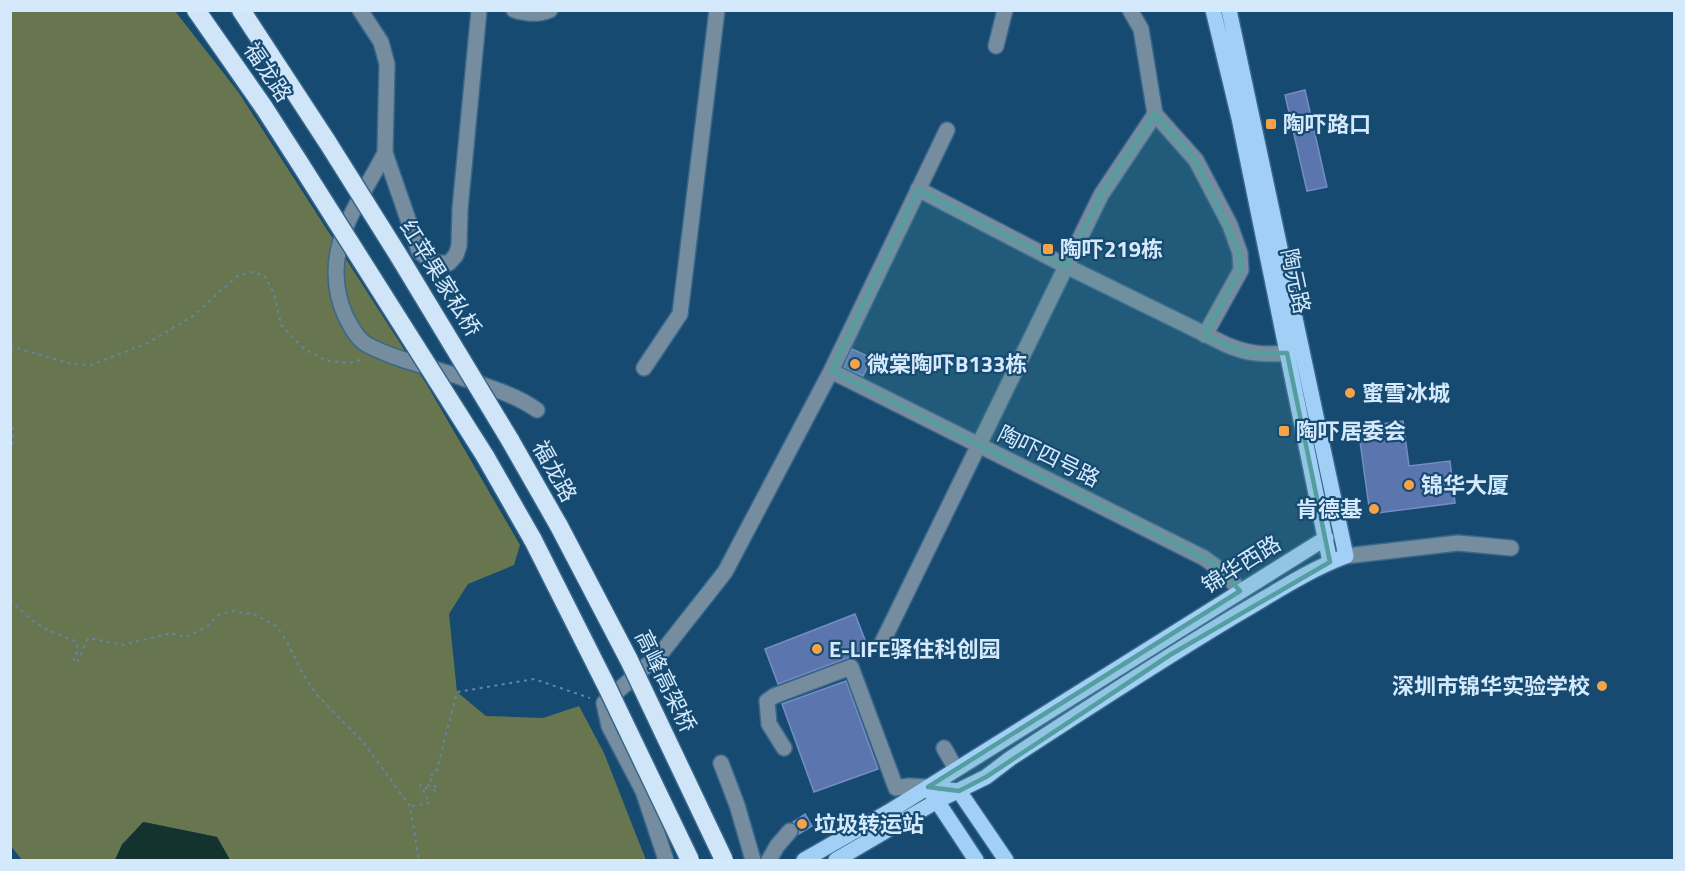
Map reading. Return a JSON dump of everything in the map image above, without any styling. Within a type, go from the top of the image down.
[{"type":"highway","name":"福龙路","points":[[196,10],[299,162],[485,456],[533,540],[607,687],[690,861]]},
{"type":"highway","name":"福龙路","points":[[241,10],[328,143]]},
{"type":"highway","name":"红苹果家私桥","points":[[328,143],[398,253],[510,440]]},
{"type":"highway","name":"福龙路","points":[[510,440],[559,526]]},
{"type":"highway","name":"高峰高架桥","points":[[559,526],[629,660],[724,861]]},
{"type":"main road","name":"陶元路","points":[[1213,10],[1239,118],[1330,562]]},
{"type":"main road","name":"陶元路","points":[[1229,10],[1346,556]]},
{"type":"main road","points":[[1326,538],[1346,556]]},
{"type":"main road","name":"锦华西路","points":[[804,861],[928,787],[1326,538]]},
{"type":"main road","name":"锦华西路","points":[[836,861],[937,801],[986,777],[1011,758],[1170,655],[1330,562],[1346,556]]},
{"type":"main road","points":[[928,787],[959,791],[1003,856],[985,861]]},
{"type":"main road","points":[[928,787],[976,861]]},
{"type":"street","points":[[360,10],[381,42],[387,64],[385,153],[419,251],[429,261],[448,263],[456,255],[459,246],[460,209],[479,10]]},
{"type":"street","points":[[514,10],[525,13],[543,13],[550,10]]},
{"type":"street","points":[[644,368],[680,314],[717,10]]},
{"type":"street","points":[[996,46],[1005,10]]},
{"type":"street","points":[[1130,10],[1141,29],[1155,114],[1196,160],[1230,225],[1240,253],[1240,270],[1204,335]]},
{"type":"street","points":[[882,643],[1101,195],[1155,114]]},
{"type":"street","points":[[666,861],[643,791],[609,726],[604,703],[662,652],[726,572],[831,371],[948,130]]},
{"type":"street","points":[[385,153],[343,231],[337,249],[336,283],[340,302],[351,328],[364,343],[515,396],[537,410]]},
{"type":"street","points":[[918,189],[1204,335],[1247,353],[1261,355],[1287,353]]},
{"type":"street","name":"陶吓四号路","points":[[831,371],[1216,565],[1231,578],[1240,591]]},
{"type":"street","points":[[1346,556],[1458,543],[1512,548]]},
{"type":"street","points":[[784,748],[769,724],[767,701],[774,696],[851,668],[882,729],[896,788],[928,787]]},
{"type":"street","points":[[944,748],[956,769]]},
{"type":"street","points":[[721,763],[737,805],[753,861]]},
{"type":"street","points":[[769,861],[777,846],[790,831]]},
{"type":"path","points":[[10,346],[72,364],[91,365],[148,343],[193,316],[236,277],[250,272],[264,275],[274,293],[281,325],[304,349],[327,361],[349,363],[387,352]]},
{"type":"path","points":[[10,420],[14,431],[12,450]]},
{"type":"path","points":[[10,600],[30,619],[76,642],[77,653],[73,658],[76,663],[89,638],[123,645],[171,633],[186,637],[206,627],[224,613],[239,612],[261,617],[276,626],[317,695],[363,742],[410,806],[419,861]]},
{"type":"path","points":[[410,806],[430,803],[420,785],[426,789],[426,784],[437,790],[429,776],[436,773],[456,692],[534,680],[604,703]]},
{"type":"highlighted area","points":[[1155,114],[1196,160],[1240,253],[1241,270],[1205,335],[1247,353],[1287,353],[1330,562],[1170,655],[986,777],[959,791],[928,787],[1240,591],[1216,565],[831,371],[918,189],[1066,266],[1101,195]]},
{"type":"green space","points":[[10,11],[175,11],[239,93],[427,385],[520,545],[514,565],[468,584],[449,614],[457,692],[486,716],[543,718],[579,706],[604,753],[646,860],[230,860],[217,837],[144,822],[122,844],[115,860],[22,860],[11,846]]},
{"type":"shaded area","points":[[143,822],[217,837],[230,860],[115,860],[122,845]]},
{"type":"building","points":[[1305,90],[1327,187],[1307,191],[1285,95]]},
{"type":"building","name":"微棠陶吓B133栋","points":[[852,349],[872,358],[863,376],[844,367]]},
{"type":"building","name":"锦华大厦","points":[[1403,421],[1409,466],[1450,461],[1455,503],[1370,514],[1358,427]]},
{"type":"building","name":"E-LIFE驿住科创园","points":[[855,614],[869,650],[778,684],[765,649]]},
{"type":"building","points":[[846,681],[878,769],[814,792],[782,704]]},
{"type":"building","name":"垃圾转运站","points":[[805,814],[812,826],[799,834],[799,827],[793,822]]},
{"type":"place","name":"陶吓路口","points":[[1271,124]]},
{"type":"place","name":"陶吓219栋","points":[[1048,249]]},
{"type":"place","name":"微棠陶吓B133栋","points":[[855,364]]},
{"type":"place","name":"蜜雪冰城","points":[[1350,393]]},
{"type":"place","name":"陶吓居委会","points":[[1284,431]]},
{"type":"place","name":"锦华大厦","points":[[1409,485]]},
{"type":"place","name":"肯德基","points":[[1374,509]]},
{"type":"place","name":"E-LIFE驿住科创园","points":[[817,649]]},
{"type":"place","name":"深圳市锦华实验学校","points":[[1602,686]]},
{"type":"place","name":"垃圾转运站","points":[[802,824]]}]
